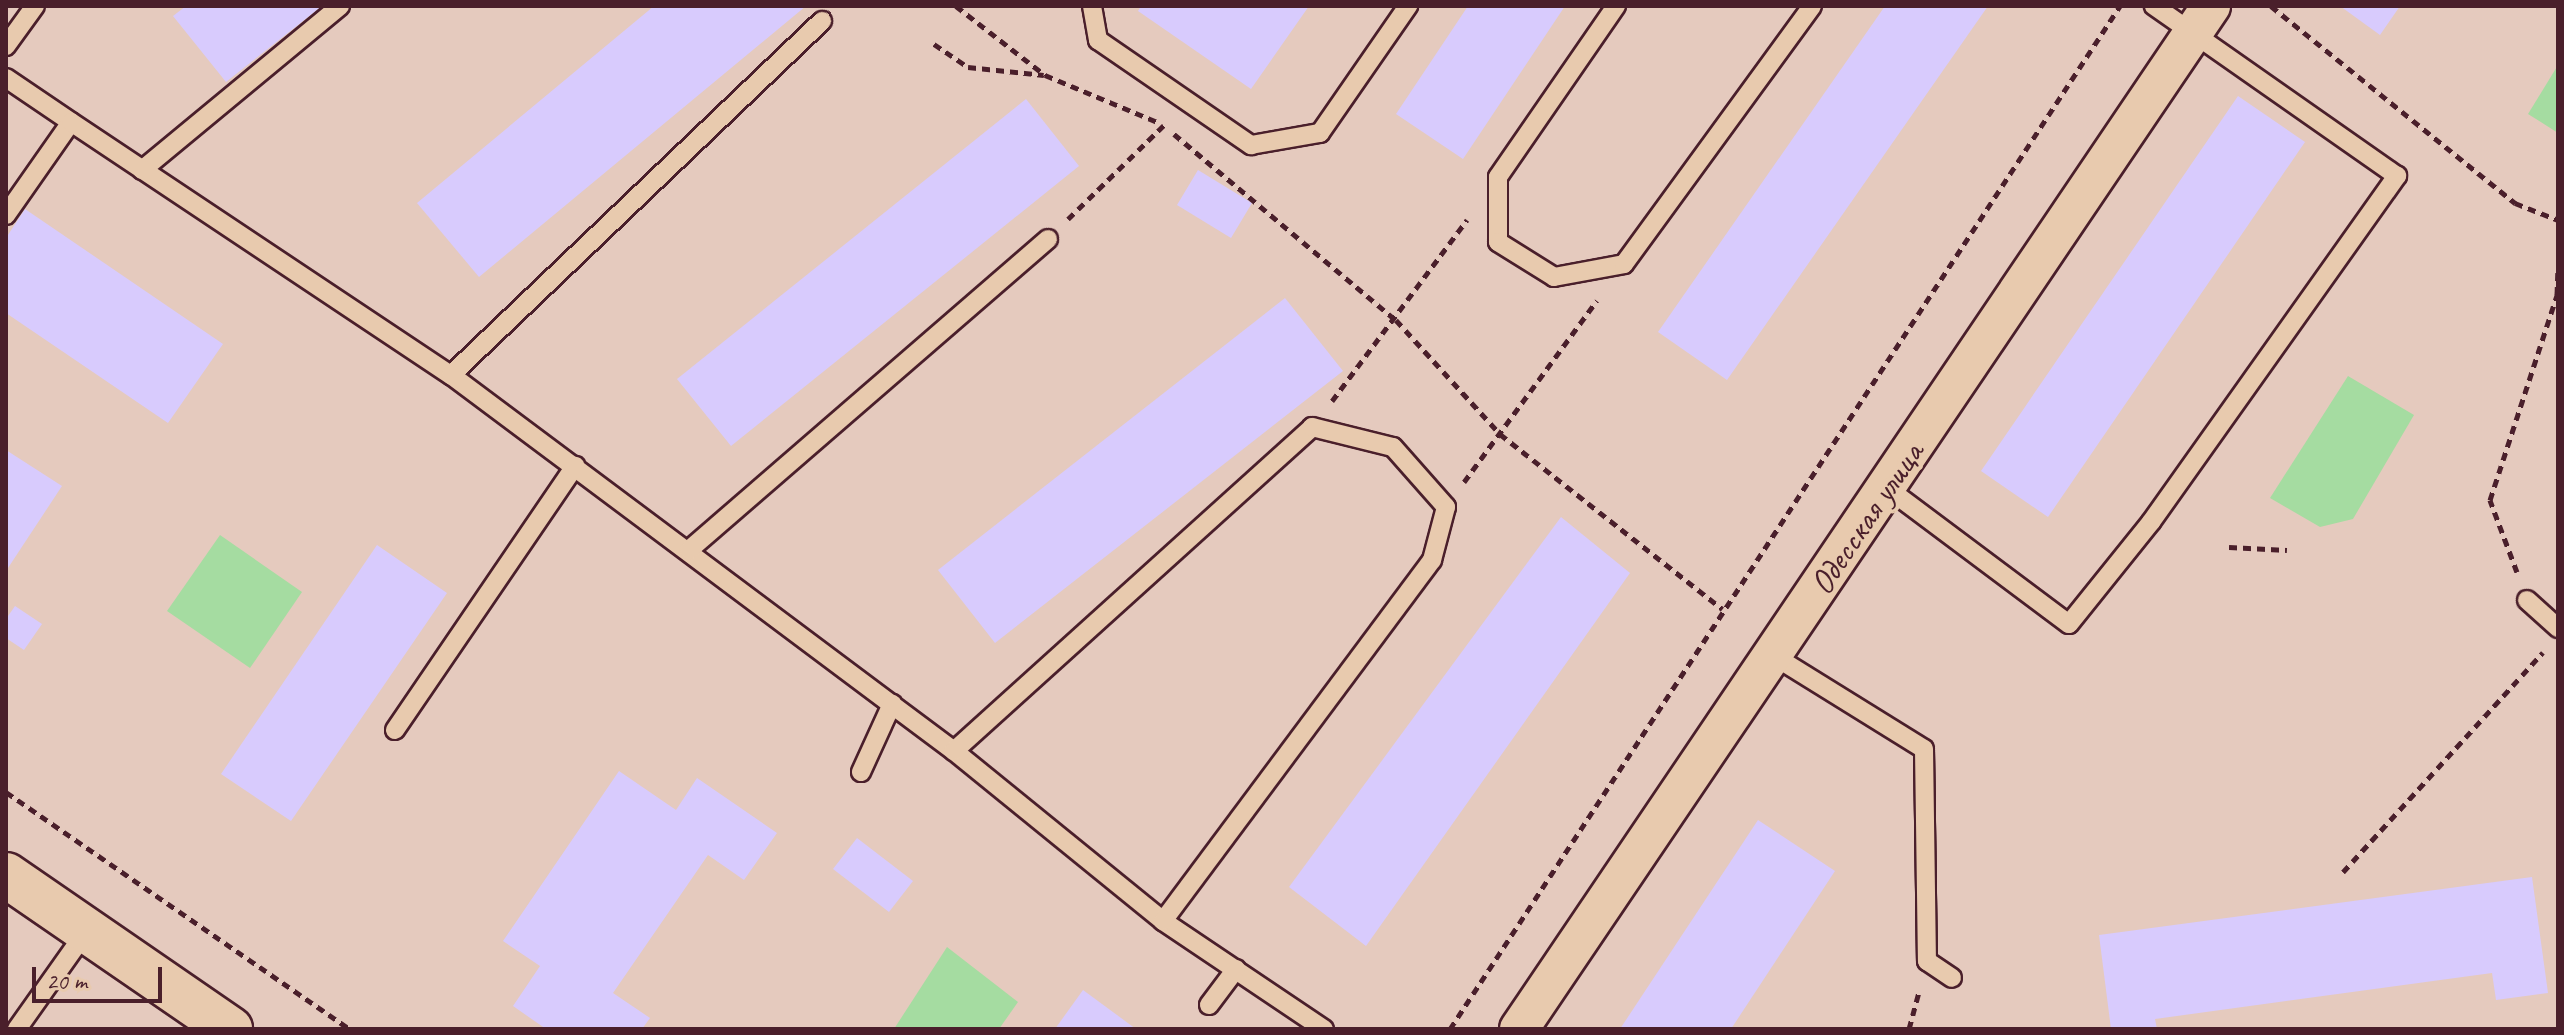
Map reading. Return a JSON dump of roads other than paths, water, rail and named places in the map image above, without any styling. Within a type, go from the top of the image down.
[{"type":"street","name":"Одесская улица","points":[[1519,1029],[2202,19]]},
{"type":"street","points":[[6,875],[230,1029]]},
{"type":"lane","points":[[6,46],[35,6]]},
{"type":"lane","points":[[142,170],[340,6]]},
{"type":"lane","points":[[1092,6],[1098,40],[1251,145],[1320,133],[1408,6]]},
{"type":"lane","points":[[1616,6],[1498,177],[1498,242],[1554,277],[1624,264],[1812,6]]},
{"type":"lane","points":[[1887,488],[2069,624],[2151,522],[2397,176],[2202,19],[2154,6]]},
{"type":"lane","points":[[451,375],[822,21]]},
{"type":"lane","points":[[6,78],[451,375],[954,751],[1163,921],[1324,1029]]},
{"type":"lane","points":[[6,215],[71,122]]},
{"type":"lane","points":[[689,550],[1048,239]]},
{"type":"lane","points":[[954,751],[1312,427],[1393,447],[1446,507],[1432,560],[1163,921]]},
{"type":"lane","points":[[395,730],[575,466]]},
{"type":"lane","points":[[2527,600],[2558,628]]},
{"type":"lane","points":[[1774,656],[1924,749],[1927,961],[1952,978]]},
{"type":"lane","points":[[861,772],[892,704]]},
{"type":"lane","points":[[17,1029],[87,930]]},
{"type":"lane","points":[[1209,1005],[1236,969]]}]
